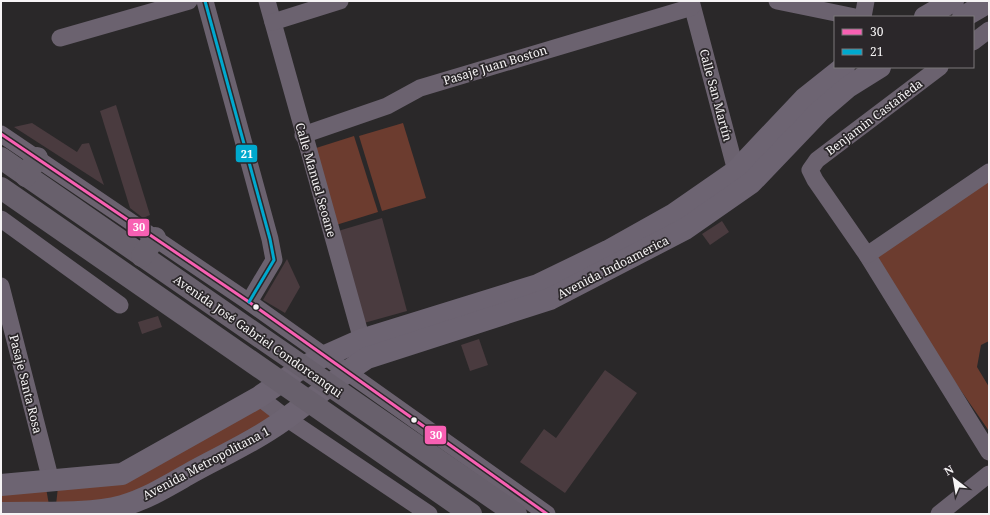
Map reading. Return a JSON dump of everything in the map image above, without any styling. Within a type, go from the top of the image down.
[{"type":"highway","name":"Avenida José Gabriel Condorcanqui","points":[[1,158],[32,167],[142,256],[516,514]]},
{"type":"highway","name":"Avenida José Gabriel Condorcanqui","points":[[1,188],[471,514]]},
{"type":"highway","points":[[142,256],[155,238]]},
{"type":"main road","points":[[927,16],[953,1]]},
{"type":"main road","points":[[965,16],[989,2]]},
{"type":"main road","name":"Avenida Indoamerica","points":[[742,178],[806,98],[843,68]]},
{"type":"main road","name":"Avenida Indoamerica","points":[[282,382],[303,367],[325,356],[364,349],[538,285],[608,251],[742,178],[848,87],[878,68]]},
{"type":"main road","name":"Avenida Indoamerica","points":[[309,402],[346,371],[364,349]]},
{"type":"main road","points":[[1,485],[122,474],[259,397],[282,382]]},
{"type":"main road","name":"Avenida Metropolitana 1","points":[[5,513],[103,509],[121,506],[142,499],[163,490],[272,428],[309,402]]},
{"type":"street","points":[[60,38],[189,1]]},
{"type":"street","points":[[204,1],[270,239],[274,260],[248,302]]},
{"type":"street","name":"Calle Manuel Seoane","points":[[267,1],[303,135],[364,349]]},
{"type":"street","points":[[273,22],[340,1]]},
{"type":"street","points":[[777,1],[850,16]]},
{"type":"street","points":[[863,16],[866,1]]},
{"type":"street","name":"Pasaje Juan Boston","points":[[303,135],[387,106],[420,88],[691,4]]},
{"type":"street","name":"Calle San Martín","points":[[691,4],[742,178]]},
{"type":"street","points":[[974,41],[989,30]]},
{"type":"street","name":"Benjamin Castañeda","points":[[867,255],[815,180],[810,170],[817,160],[939,68]]},
{"type":"street","points":[[1,134],[32,167],[155,238],[325,356],[547,514]]},
{"type":"street","points":[[989,172],[867,255],[989,452]]},
{"type":"street","points":[[1,219],[120,305]]},
{"type":"street","name":"Pasaje Santa Rosa","points":[[1,286],[51,481]]},
{"type":"street","points":[[259,397],[286,418],[428,514]]},
{"type":"street","points":[[939,514],[989,474]]},
{"type":"shaded area","points":[[403,123],[426,198],[382,211],[359,136]]},
{"type":"shaded area","points":[[354,136],[378,212],[336,225],[313,149]]},
{"type":"shaded area","points":[[989,173],[989,341],[981,345],[977,367],[989,387],[989,431],[868,257]]},
{"type":"shaded area","points":[[258,406],[274,416],[157,483],[120,499],[56,505],[58,487],[123,481]]},
{"type":"shaded area","points":[[46,488],[49,505],[1,507],[1,493]]},
{"type":"building","points":[[116,105],[150,215],[143,218],[130,208],[100,111]]},
{"type":"building","points":[[32,123],[77,152],[82,144],[89,143],[104,185],[14,127]]},
{"type":"building","points":[[382,218],[407,311],[364,323],[338,231]]},
{"type":"building","points":[[722,221],[729,232],[710,245],[702,234]]},
{"type":"building","points":[[287,259],[300,287],[285,313],[263,300]]},
{"type":"building","points":[[158,316],[162,327],[142,334],[138,322]]},
{"type":"building","points":[[479,339],[488,365],[470,371],[461,345]]},
{"type":"building","points":[[605,370],[637,393],[565,493],[520,462],[544,429],[556,438]]},
{"type":"transit line","name":"21","points":[[205,1],[270,239],[274,260],[249,302]]},
{"type":"transit line","name":"30","points":[[1,134],[249,302],[547,514]]}]
